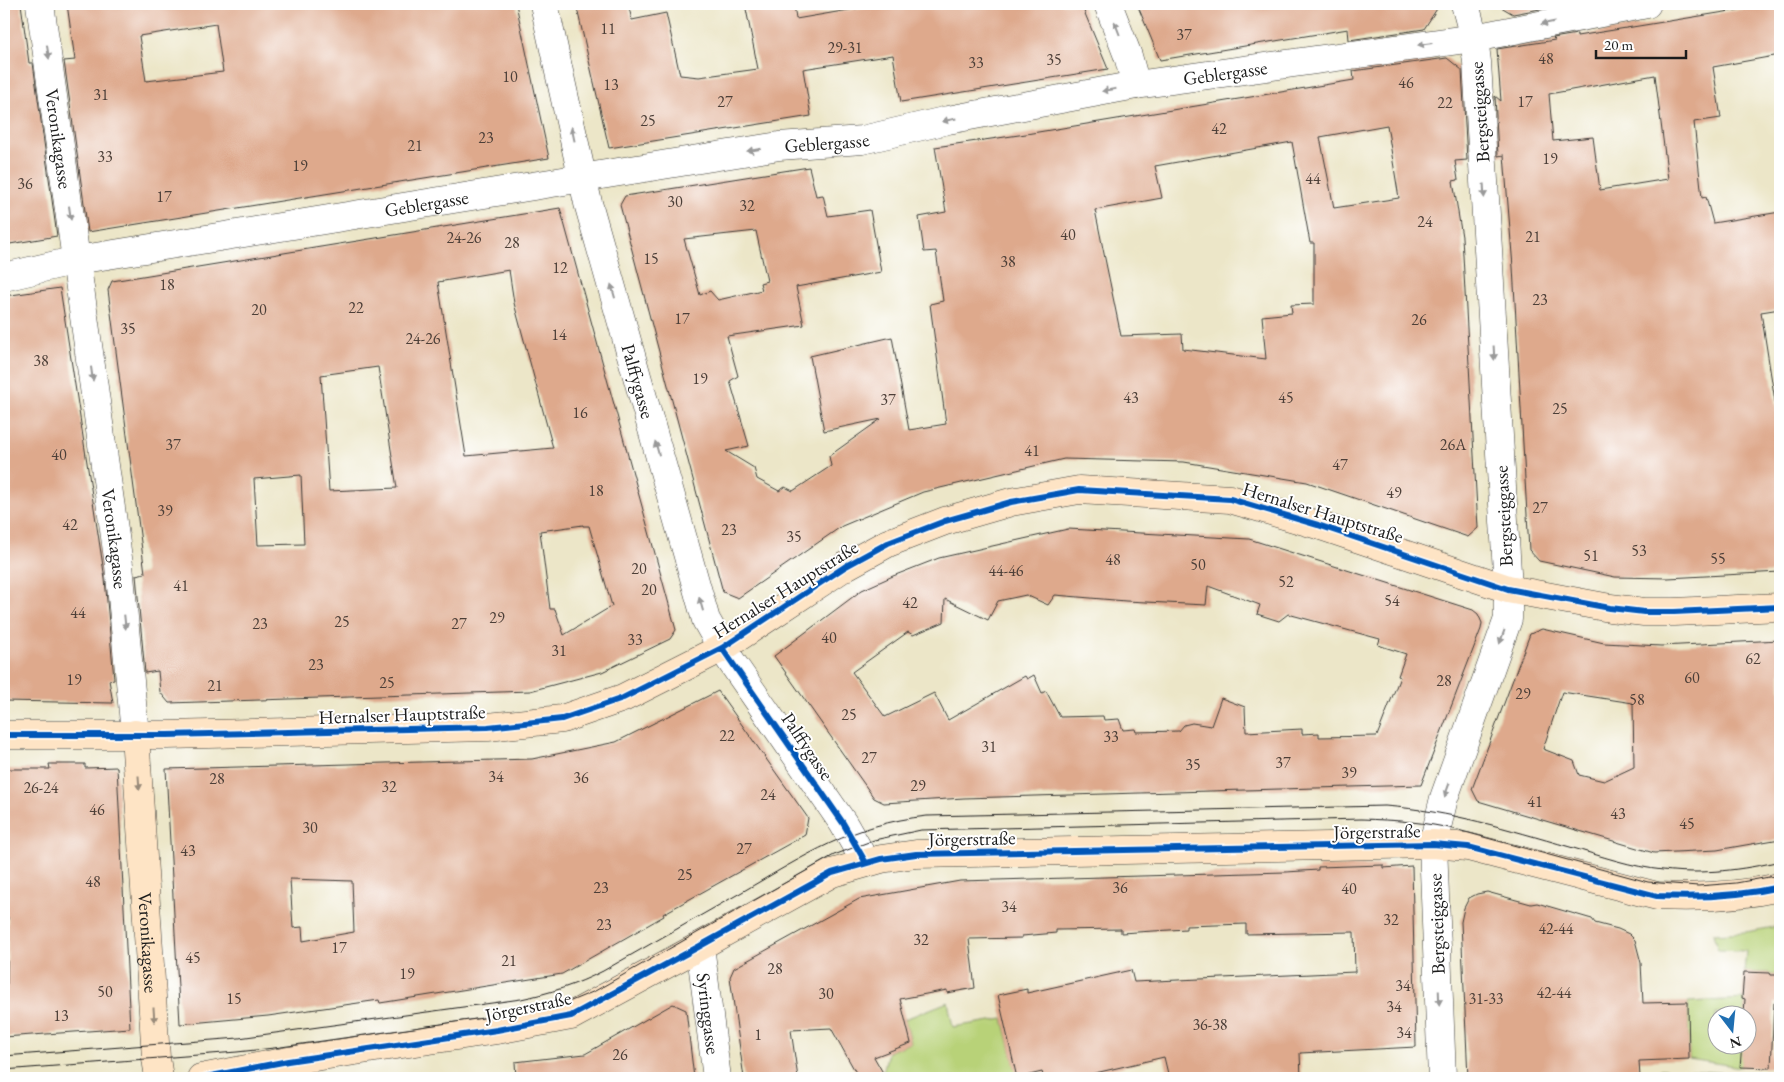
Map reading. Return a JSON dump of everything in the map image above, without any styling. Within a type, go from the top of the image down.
[{"type":"main road","name":"Hernalser Hauptstraße","points":[[4,735],[488,727],[562,719],[623,698],[722,648],[846,566],[888,542],[945,521],[1011,502],[1079,490],[1230,499],[1327,528],[1508,589],[1610,608],[1644,612],[1683,612],[1780,607]]},
{"type":"main road","name":"Veronikagasse","points":[[135,734],[155,1044],[159,1078]]},
{"type":"main road","name":"Jörgerstraße","points":[[201,1078],[288,1069],[571,1016],[832,873],[888,857],[916,854],[1433,844],[1468,847],[1570,875],[1657,896],[1687,898],[1759,892],[1780,887]]},
{"type":"street","name":"Veronikagasse","points":[[40,4],[119,566],[135,734]]},
{"type":"street","name":"Palffygasse","points":[[544,4],[581,178],[706,620],[722,648],[843,823],[866,863]]},
{"type":"street","points":[[1108,4],[1128,56],[1136,85]]},
{"type":"street","name":"Bergsteiggasse","points":[[1442,1078],[1433,844],[1444,798],[1508,619],[1508,589],[1478,82],[1474,38],[1466,4]]},
{"type":"street","name":"Geblergasse","points":[[4,277],[77,260],[779,146],[862,140],[948,120],[1136,85],[1474,38],[1647,4]]},
{"type":"street","name":"Syringgasse","points":[[700,946],[717,1078]]},
{"type":"green space","points":[[1780,926],[1780,975],[1744,972],[1746,951],[1718,950],[1713,934],[1746,932]]},
{"type":"green space","points":[[1745,999],[1745,1004],[1706,1004],[1706,1054],[1742,1054],[1741,1067],[1689,1059],[1688,1002]]},
{"type":"green space","points":[[948,1002],[953,1027],[1003,1019],[1018,1078],[876,1078],[883,1073],[888,1052],[911,1043],[905,1019]]},
{"type":"green space","points":[[1660,1069],[1768,1075],[1768,1078],[1660,1078]]},
{"type":"building","points":[[4,4],[21,4],[29,63],[33,63],[57,236],[4,245]]},
{"type":"building","points":[[67,4],[516,4],[549,158],[88,232],[64,61],[75,60]],"holes":[[[216,24],[223,72],[146,81],[139,36]]]},
{"type":"building","points":[[576,4],[628,4],[632,20],[666,13],[680,75],[699,77],[758,69],[745,4],[794,4],[796,19],[872,6],[873,4],[1081,4],[1108,69],[901,102],[893,55],[803,69],[811,116],[609,148]]},
{"type":"building","points":[[1137,4],[1440,4],[1424,29],[1349,40],[1348,29],[1160,60]]},
{"type":"building","points":[[1496,4],[1567,4],[1513,14]]},
{"type":"building","points":[[1780,4],[1780,55],[1713,67],[1721,118],[1694,122],[1702,198],[1706,197],[1713,223],[1780,212],[1780,309],[1761,312],[1780,433],[1780,572],[1668,578],[1615,577],[1539,561],[1529,550],[1513,267],[1504,155],[1498,156],[1495,96],[1501,101],[1497,49],[1555,40],[1553,38],[1577,34],[1577,36]],"holes":[[[1655,75],[1668,179],[1600,190],[1593,137],[1553,141],[1549,94]]]},
{"type":"building","points":[[1447,58],[1462,70],[1467,160],[1455,161],[1458,180],[1453,181],[1462,237],[1478,528],[1468,537],[1307,482],[1184,462],[1064,459],[923,492],[842,526],[738,598],[723,592],[620,205],[625,196],[809,167],[816,196],[823,195],[828,216],[870,210],[881,272],[796,287],[804,325],[727,336],[738,376],[730,381],[749,446],[726,451],[754,468],[757,479],[779,491],[785,487],[793,491],[831,466],[829,456],[881,419],[824,431],[810,356],[892,337],[909,430],[946,424],[930,304],[943,301],[936,251],[924,252],[919,217],[946,212],[935,147],[1026,134],[1354,80],[1353,71]],"holes":[[[1387,125],[1399,198],[1334,208],[1320,137]],[[1292,142],[1310,243],[1314,243],[1314,304],[1291,305],[1292,313],[1262,316],[1266,359],[1183,349],[1182,334],[1121,336],[1095,210],[1162,198],[1155,166]],[[756,231],[767,281],[760,283],[762,290],[718,300],[710,291],[700,295],[684,239]]]},
{"type":"building","points":[[560,208],[676,630],[670,639],[602,672],[530,691],[169,703],[160,692],[158,671],[145,673],[136,575],[145,573],[108,290],[112,281]],"holes":[[[509,270],[514,303],[553,448],[466,456],[438,282]],[[378,367],[397,488],[329,491],[321,375]],[[301,475],[304,544],[258,545],[254,479]],[[583,525],[589,526],[612,606],[564,635],[555,609],[550,609],[540,531]]]},
{"type":"building","points":[[60,288],[105,579],[114,679],[109,680],[113,703],[4,701],[4,296]]},
{"type":"building","points":[[1068,529],[1249,539],[1473,610],[1478,614],[1482,623],[1421,785],[964,798],[884,803],[874,798],[774,656],[862,590],[939,558]],"holes":[[[1208,586],[1260,605],[1257,614],[1279,621],[1288,614],[1380,639],[1378,645],[1406,654],[1398,676],[1400,677],[1377,736],[1319,737],[1319,733],[1302,734],[1302,729],[1246,732],[1245,707],[1221,698],[1211,726],[1192,723],[1184,725],[1179,731],[1136,732],[1135,729],[1123,730],[1119,719],[1104,720],[1103,716],[1060,717],[1046,691],[1042,693],[1034,675],[1027,679],[1025,676],[948,720],[934,693],[885,717],[852,672],[908,632],[913,635],[944,622],[945,599],[988,620],[998,601],[1026,595],[1048,605],[1055,595],[1206,605]]]},
{"type":"building","points":[[1542,629],[1604,643],[1661,646],[1780,640],[1780,839],[1717,850],[1654,853],[1478,801],[1472,789],[1530,634]],"holes":[[[1562,692],[1633,703],[1634,767],[1604,781],[1579,775],[1574,761],[1543,749]]]},
{"type":"building","points":[[718,691],[808,818],[805,835],[663,914],[664,916],[562,974],[380,1003],[379,1000],[268,1016],[180,1024],[166,769],[532,759],[616,742]],"holes":[[[290,879],[352,881],[354,932],[303,941],[302,927],[293,928]]]},
{"type":"building","points":[[49,764],[85,764],[85,768],[117,767],[130,1028],[4,1037],[4,984],[7,984],[8,917],[4,917],[4,769],[50,769]]},
{"type":"building","points":[[1383,865],[1383,868],[1412,866],[1416,1047],[1300,1053],[1301,1078],[1169,1078],[1164,1057],[1074,1078],[1044,1078],[1042,1072],[1017,1078],[998,995],[1027,989],[1027,993],[1131,970],[1134,982],[1355,972],[1354,932],[1246,934],[1246,924],[1186,926],[1186,929],[1121,933],[1121,929],[1056,930],[1056,933],[1022,936],[1022,938],[969,939],[975,988],[947,993],[947,990],[900,999],[911,1043],[874,1057],[886,1078],[859,1078],[831,1028],[791,1030],[798,1078],[744,1078],[730,977],[734,968],[859,899],[960,881],[1286,872],[1318,870],[1318,867]]},
{"type":"building","points":[[1487,892],[1531,904],[1537,903],[1592,919],[1595,923],[1629,934],[1635,940],[1641,963],[1643,1003],[1688,1002],[1689,1059],[1639,1061],[1640,1078],[1468,1078],[1461,922],[1464,908],[1469,898]]},
{"type":"building","points":[[1744,972],[1780,975],[1780,1003],[1774,1003],[1771,1068],[1740,1067],[1741,1054],[1756,1054],[1756,1004],[1745,1004],[1745,999],[1742,998]]},
{"type":"building","points":[[673,1004],[686,1010],[694,1078],[516,1078],[515,1062],[585,1054]]},
{"type":"tram line","points":[[4,1056],[239,1038],[521,999],[542,994],[563,988],[603,971],[830,843],[875,826],[927,816],[1385,806],[1456,816],[1651,869],[1708,872],[1751,867],[1780,861]]},
{"type":"tram line","points":[[4,1070],[274,1048],[525,1012],[571,1001],[595,991],[834,855],[874,840],[921,830],[1361,819],[1386,820],[1446,827],[1648,882],[1698,886],[1736,883],[1780,875]]},
{"type":"cycle path","points":[[4,735],[167,735],[488,727],[562,719],[623,698],[722,648],[846,566],[888,543],[945,521],[1011,502],[1079,490],[1230,499],[1318,525],[1508,589],[1610,608],[1644,612],[1674,612],[1780,607]]},
{"type":"cycle path","points":[[722,648],[843,823],[866,863]]},
{"type":"cycle path","points":[[201,1078],[288,1061],[497,1030],[571,1016],[832,873],[881,859],[916,854],[1433,844],[1468,847],[1657,896],[1719,896],[1780,887]]}]
